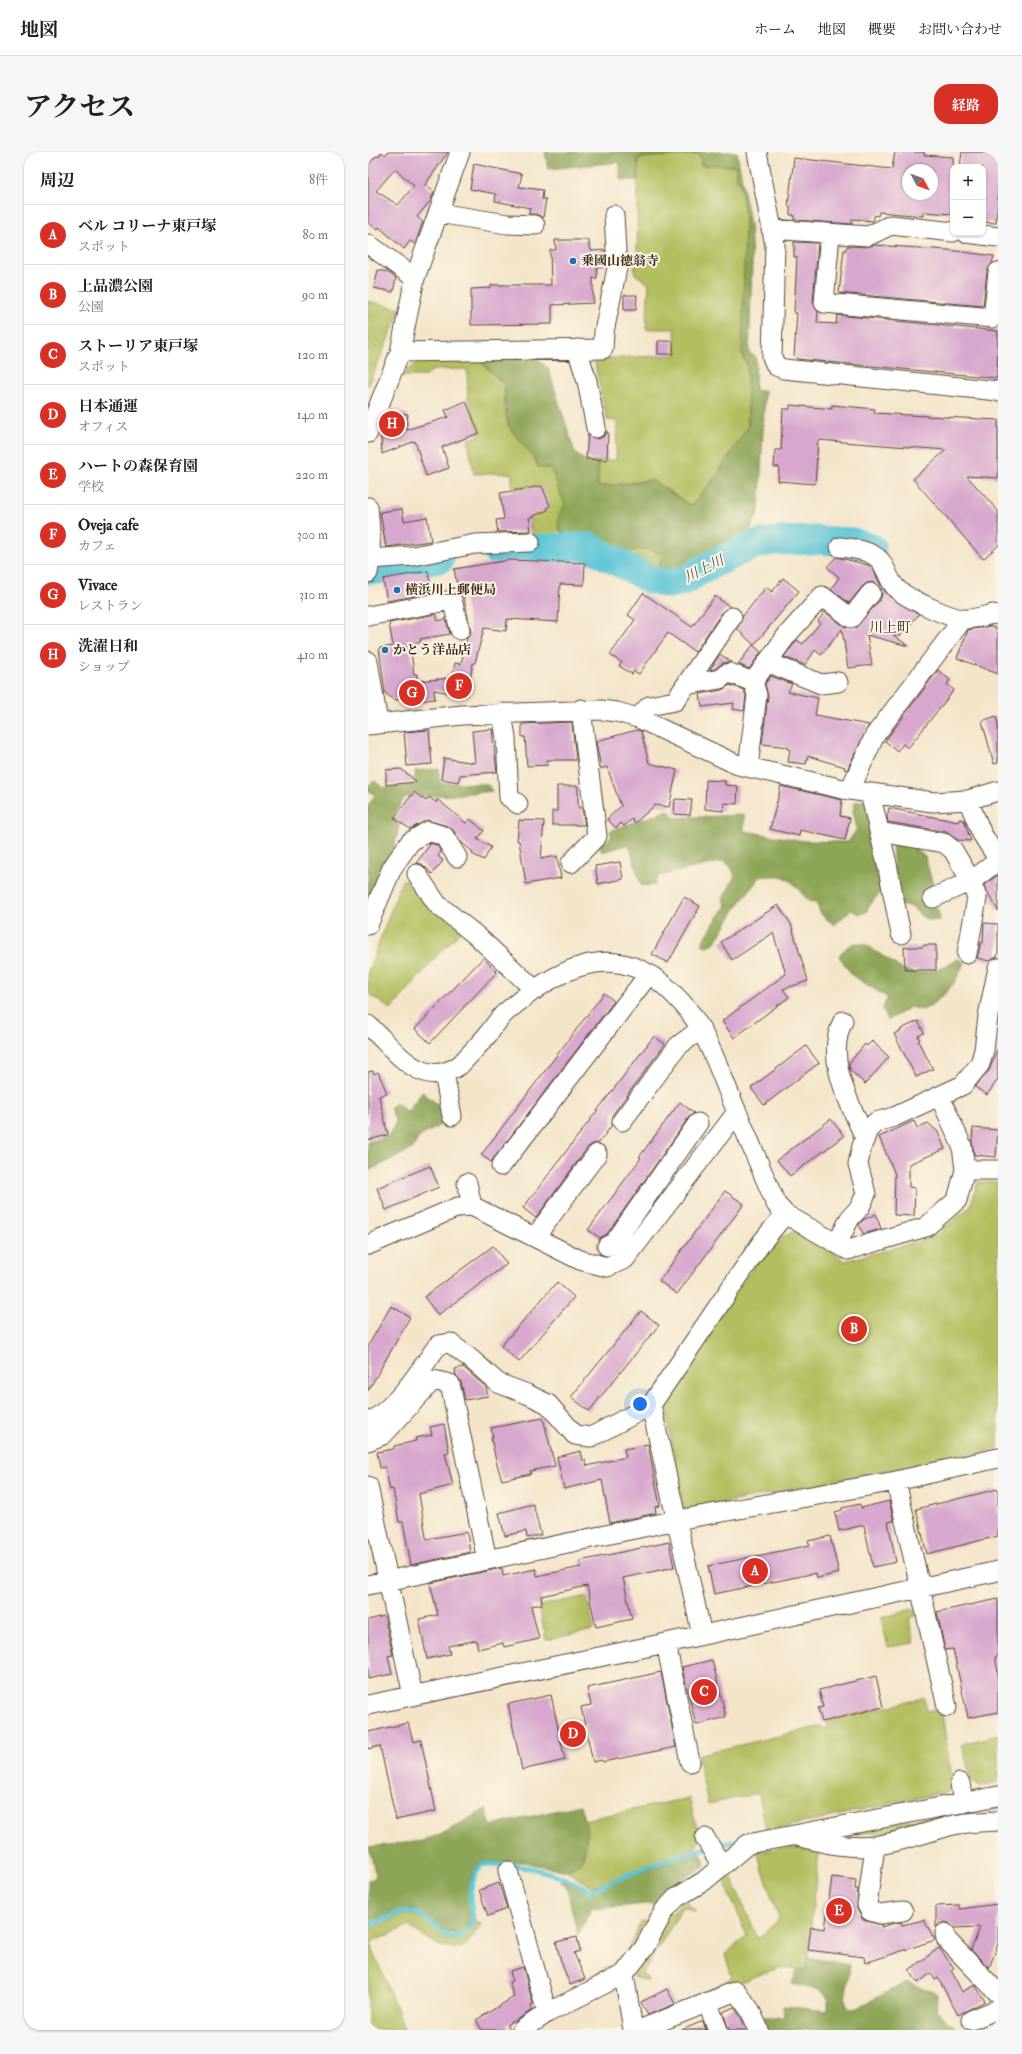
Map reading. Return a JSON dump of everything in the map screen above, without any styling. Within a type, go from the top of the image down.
[{"type":"street","points":[[368,433],[400,352],[415,278],[460,152]]},
{"type":"street","points":[[757,152],[775,245],[772,357],[776,366],[784,370],[998,391]]},
{"type":"street","points":[[438,213],[507,224],[535,225]]},
{"type":"street","points":[[400,352],[603,349],[604,332],[617,268],[614,216]]},
{"type":"street","points":[[771,229],[868,236],[891,225],[950,232]]},
{"type":"street","points":[[830,234],[824,303],[993,318],[998,272]]},
{"type":"street","points":[[986,235],[998,236]]},
{"type":"street","points":[[368,244],[415,278]]},
{"type":"street","points":[[577,349],[587,381],[596,428]]},
{"type":"street","points":[[368,506],[369,565],[475,544],[530,542]]},
{"type":"street","points":[[840,547],[860,550],[882,562],[890,581],[909,598],[963,619],[993,614],[998,616]]},
{"type":"street","points":[[753,682],[787,635],[822,596],[851,618],[871,593]]},
{"type":"street","points":[[368,616],[452,600],[460,630]]},
{"type":"street","points":[[638,718],[649,706],[675,701],[732,617]]},
{"type":"street","points":[[850,790],[875,735],[963,619]]},
{"type":"street","points":[[368,661],[373,724],[502,713],[581,709],[617,712],[638,718],[738,765],[850,790],[933,802],[968,800],[998,791]]},
{"type":"street","points":[[767,662],[821,684],[838,682]]},
{"type":"street","points":[[686,685],[720,679],[726,674],[730,673],[753,682]]},
{"type":"street","points":[[748,767],[757,695],[753,682]]},
{"type":"street","points":[[571,864],[597,836],[581,709]]},
{"type":"street","points":[[502,713],[506,738],[509,797],[518,804]]},
{"type":"street","points":[[870,793],[900,934]]},
{"type":"street","points":[[933,898],[971,881],[998,860],[982,834],[968,800]]},
{"type":"street","points":[[368,925],[396,862],[410,842],[428,831],[444,836],[457,857]]},
{"type":"street","points":[[879,832],[944,843],[954,850],[971,881],[977,898],[967,954]]},
{"type":"street","points":[[396,862],[425,878],[437,904],[478,937],[535,990]]},
{"type":"street","points":[[368,1025],[413,1068],[436,1075],[452,1070],[460,1065],[505,1013],[535,990],[570,970],[597,962],[620,962],[642,970],[676,996],[701,1029],[776,1204],[786,1214],[848,1250],[926,1227],[957,1200],[965,1170],[962,1146],[940,1097]]},
{"type":"street","points":[[837,1244],[850,1218],[860,1207],[866,1194],[858,1164],[868,1130],[876,1122],[940,1097],[963,1085],[980,1064],[984,1050],[988,1016],[998,968]]},
{"type":"street","points":[[502,1166],[649,974]]},
{"type":"street","points":[[843,1021],[837,1032],[838,1063],[842,1086],[865,1138]]},
{"type":"street","points":[[622,1121],[678,1046],[701,1029]]},
{"type":"street","points":[[444,1073],[452,1116]]},
{"type":"street","points":[[368,1245],[458,1207],[472,1206],[580,1260],[607,1267],[625,1259],[737,1112]]},
{"type":"street","points":[[607,1246],[614,1243],[698,1123]]},
{"type":"street","points":[[535,1237],[597,1154]]},
{"type":"street","points":[[965,1170],[998,1170]]},
{"type":"street","points":[[656,1182],[674,1196]]},
{"type":"street","points":[[467,1183],[472,1206]]},
{"type":"street","points":[[368,1423],[378,1418],[397,1399],[438,1345],[450,1343],[498,1383],[548,1404],[575,1435],[591,1437],[651,1405],[762,1242],[786,1214]]},
{"type":"street","points":[[368,1441],[383,1435],[433,1380],[450,1384],[487,1560]]},
{"type":"street","points":[[651,1405],[678,1520],[702,1635]]},
{"type":"street","points":[[368,1585],[678,1520],[896,1481],[998,1458]]},
{"type":"street","points":[[896,1481],[947,1707]]},
{"type":"street","points":[[368,1486],[372,1526],[388,1581],[413,1696]]},
{"type":"street","points":[[368,1705],[666,1643],[998,1571]]},
{"type":"street","points":[[666,1643],[690,1762]]},
{"type":"street","points":[[960,1783],[963,1803]]},
{"type":"street","points":[[522,2030],[547,2013],[624,1974],[644,1948],[664,1911],[676,1898],[704,1881],[748,1844],[790,1834],[998,1796]]},
{"type":"street","points":[[790,1834],[814,1841],[847,1846],[875,1846],[923,1835],[951,1826],[998,1821]]},
{"type":"street","points":[[705,1838],[722,1866]]},
{"type":"street","points":[[875,1846],[867,1905],[870,1911],[880,1914],[902,1911]]},
{"type":"street","points":[[508,1871],[547,2013]]},
{"type":"street","points":[[945,1932],[946,1939],[998,1994]]},
{"type":"street","points":[[624,1974],[633,2030]]},
{"type":"street","points":[[639,2030],[736,1991],[750,2010],[759,2030]]},
{"type":"street","points":[[707,2002],[718,2030]]},
{"type":"street","points":[[971,2020],[998,2009]]},
{"type":"green space","points":[[545,152],[737,152],[750,224],[752,264],[749,353],[756,357],[755,391],[765,390],[759,512],[742,545],[687,575],[672,579],[657,577],[662,554],[654,551],[642,549],[632,550],[615,559],[591,545],[569,544],[559,525],[559,516],[565,505],[551,469],[538,467],[535,459],[508,425],[504,383],[495,376],[473,353],[529,353],[548,368],[575,453],[587,462],[598,461],[598,487],[652,480],[689,505],[693,504],[717,475],[748,427],[747,362],[744,361],[742,353],[745,219],[740,180],[737,180],[736,166],[701,165],[700,154],[638,158],[638,180],[620,180],[620,162],[548,169]]},
{"type":"green space","points":[[700,154],[701,165],[736,166],[737,180],[740,180],[745,219],[748,427],[717,475],[693,504],[690,505],[652,480],[598,487],[598,461],[616,460],[617,421],[607,420],[594,359],[676,355],[675,329],[646,329],[649,284],[635,274],[634,267],[637,267],[638,158]]},
{"type":"green space","points":[[368,301],[401,309],[368,386]]},
{"type":"green space","points":[[473,353],[495,376],[504,383],[506,416],[509,426],[533,456],[538,467],[551,469],[565,505],[558,527],[569,544],[533,544],[526,488],[513,489],[511,473],[474,474],[468,440],[480,435],[468,399],[467,369],[433,370],[426,376],[402,376],[425,355]]},
{"type":"green space","points":[[633,549],[647,549],[662,553],[657,577],[615,559]]},
{"type":"green space","points":[[439,769],[439,783],[485,784],[489,786],[492,791],[452,795],[405,797],[393,816],[399,826],[390,866],[368,913],[368,806],[375,795],[368,790],[368,786],[374,781],[384,788],[415,785],[415,771]]},
{"type":"green space","points":[[865,800],[872,830],[869,839],[874,843],[885,886],[866,912],[860,914],[851,910],[834,925],[821,914],[816,902],[809,901],[794,884],[785,877],[760,877],[738,905],[715,942],[707,947],[703,945],[703,941],[726,905],[723,899],[735,876],[731,867],[724,861],[658,876],[655,885],[641,885],[629,844],[602,852],[599,844],[612,837],[610,831],[669,810],[674,818],[744,815],[744,831],[804,841],[848,842],[857,829],[853,811],[855,802]]},
{"type":"green space","points":[[892,840],[914,847],[925,857],[934,889],[928,899],[937,909],[940,916],[939,920],[925,918],[909,906],[904,905],[896,907]]},
{"type":"green space","points":[[402,880],[415,883],[463,930],[438,954],[391,1010],[368,993],[368,972]]},
{"type":"green space","points":[[855,943],[865,944],[903,970],[916,973],[938,970],[958,959],[964,962],[953,984],[937,1001],[923,1010],[910,1007],[888,1020],[882,1009],[888,998],[852,975],[839,956],[847,947]]},
{"type":"green space","points":[[422,1092],[449,1113],[440,1125],[419,1137],[412,1149],[368,1171],[368,1142],[388,1137],[396,1122],[390,1108],[396,1102],[407,1112]]},
{"type":"green space","points":[[978,1182],[998,1182],[998,1449],[683,1511],[664,1397],[771,1241],[799,1230],[827,1247],[845,1261],[932,1238],[970,1207]]},
{"type":"green space","points":[[587,1596],[594,1630],[546,1640],[539,1606]]},
{"type":"green space","points":[[912,1609],[919,1615],[909,1618],[914,1643],[888,1647],[881,1618]]},
{"type":"green space","points":[[924,1698],[927,1711],[941,1708],[954,1790],[766,1831],[759,1793],[708,1804],[697,1755],[822,1726],[823,1729],[828,1728],[827,1721]]},
{"type":"green space","points":[[998,1735],[998,1782],[980,1786],[971,1780],[962,1744]]},
{"type":"green space","points":[[689,1798],[700,1840],[694,1849],[592,1887],[566,1871],[576,1866],[581,1861],[583,1856],[586,1844],[584,1820]]},
{"type":"green space","points":[[998,1804],[998,1810],[952,1815],[922,1827],[901,1832],[838,1834]]},
{"type":"green space","points":[[580,1805],[587,1829],[583,1856],[578,1865],[566,1871],[523,1862],[481,1862],[472,1875],[470,1882],[469,1904],[471,1920],[464,1929],[457,1933],[450,1933],[442,1929],[419,1912],[411,1909],[368,1924],[368,1881],[376,1877],[369,1847],[423,1841],[447,1831],[486,1809],[491,1826]]},
{"type":"green space","points":[[789,1847],[819,1851],[806,1970],[782,1967],[753,1977],[694,2002],[692,1998],[732,1978],[725,1954],[747,1936],[723,1878],[696,1896],[729,1872],[758,1939],[779,1919],[757,1852]]},
{"type":"green space","points":[[699,1851],[703,1857],[705,1866],[673,1887],[657,1903],[591,1909],[578,1935],[566,1885],[560,1881],[565,1881],[590,1892],[612,1882]]},
{"type":"green space","points":[[684,1899],[696,1912],[683,1907],[642,1974],[650,1981],[633,1977],[659,1929]]},
{"type":"green space","points":[[410,1914],[423,1919],[451,1940],[463,1936],[475,1920],[481,1924],[469,1942],[461,1949],[448,1948],[438,1945],[408,1926],[370,1943],[405,2030],[368,2030],[368,1930],[402,1915]]},
{"type":"green space","points":[[648,1921],[627,1963],[592,1982],[590,1977],[619,1962],[624,1957],[641,1922]]},
{"type":"green space","points":[[807,1957],[850,1965],[845,2000],[848,2007],[855,2009],[907,1982],[938,1994],[937,2010],[942,2017],[959,2030],[766,2030],[760,2017],[784,2017],[783,2006],[828,2011],[828,1998],[820,1990],[792,1984],[797,1970],[806,1970]]},
{"type":"building","points":[[382,152],[385,155],[388,152],[448,152],[425,185],[434,192],[431,200],[417,217],[423,222],[415,244],[410,241],[404,249],[379,227],[378,229],[368,223],[368,165],[376,156],[378,157]],"holes":[[[395,169],[414,186],[398,205],[376,191]]]},
{"type":"building","points":[[895,152],[924,152],[924,155],[953,157],[953,164],[950,164],[950,214],[923,212],[923,216],[879,212],[878,216],[875,215],[873,221],[852,219],[852,224],[794,220],[794,215],[790,215],[790,206],[788,206],[794,158],[892,169]]},
{"type":"building","points":[[962,152],[998,152],[998,201],[996,223],[986,222],[986,164],[960,164]]},
{"type":"building","points":[[474,164],[522,174],[519,187],[543,190],[542,199],[546,199],[543,218],[536,214],[529,214],[530,208],[495,201],[496,194],[470,189]]},
{"type":"building","points":[[555,240],[589,240],[589,248],[591,248],[591,251],[605,250],[606,266],[597,266],[597,278],[593,278],[593,303],[552,305],[552,324],[471,325],[471,289],[491,288],[491,285],[551,285],[550,250],[556,250]]},
{"type":"building","points":[[794,242],[818,243],[813,302],[818,312],[817,323],[836,324],[837,315],[998,331],[997,378],[797,359],[794,356],[797,313],[794,313],[797,257],[794,257]]},
{"type":"building","points":[[874,245],[948,250],[994,256],[987,271],[983,306],[839,293],[844,250],[846,250],[847,246],[867,247]]},
{"type":"building","points":[[378,270],[387,272],[396,278],[393,292],[374,288]]},
{"type":"building","points":[[624,295],[637,295],[636,310],[624,310]]},
{"type":"building","points":[[658,341],[673,341],[673,354],[658,354]]},
{"type":"building","points":[[466,401],[479,433],[442,447],[449,468],[426,476],[415,441],[382,454],[381,436],[390,413],[408,414],[406,430],[448,417],[445,410]]},
{"type":"building","points":[[790,405],[832,409],[832,405],[875,409],[874,413],[998,420],[998,478],[967,476],[998,511],[998,546],[983,559],[913,479],[946,450],[818,440],[815,484],[778,481],[779,467],[774,467],[775,450],[781,450],[783,409],[790,409]]},
{"type":"building","points":[[606,432],[608,432],[607,460],[586,459],[588,435],[598,439],[603,437]]},
{"type":"building","points":[[542,486],[550,506],[547,508],[548,510],[529,518],[531,531],[498,532],[496,520],[504,519],[500,493]]},
{"type":"building","points":[[402,509],[404,521],[427,517],[431,541],[386,547],[380,512]]},
{"type":"building","points":[[836,557],[868,565],[873,569],[882,588],[889,596],[919,614],[900,636],[891,633],[908,646],[867,635],[872,665],[848,668],[842,629],[821,655],[815,650],[805,665],[784,657],[797,640],[803,644],[820,623],[818,621],[825,612],[845,627],[855,628],[880,600],[882,594],[881,589],[873,582],[867,583],[863,586],[849,603],[831,589],[839,577],[827,567]]},
{"type":"building","points":[[510,560],[585,563],[584,585],[560,584],[558,622],[507,619],[506,631],[484,628],[475,663],[473,663],[467,696],[434,690],[435,699],[420,701],[420,698],[394,700],[385,693],[379,648],[393,646],[389,623],[436,614],[438,621],[446,619],[450,634],[420,639],[421,642],[410,644],[414,674],[417,674],[417,681],[452,678],[455,663],[461,664],[467,638],[471,632],[461,584],[457,585],[454,569]]},
{"type":"building","points":[[428,571],[432,593],[387,601],[383,579]]},
{"type":"building","points":[[783,578],[799,591],[754,645],[737,629],[743,616],[766,587],[772,592]]},
{"type":"building","points":[[643,593],[692,627],[715,596],[730,607],[723,611],[695,652],[668,633],[639,674],[634,671],[632,674],[619,666],[622,663],[610,655],[635,620],[628,615]]},
{"type":"building","points":[[990,626],[998,629],[998,674],[957,658],[968,630]]},
{"type":"building","points":[[753,645],[761,652],[749,669],[738,664]]},
{"type":"building","points":[[720,654],[731,662],[723,663],[715,669],[710,670]]},
{"type":"building","points":[[938,670],[950,680],[947,684],[954,690],[908,748],[903,744],[897,751],[885,741]]},
{"type":"building","points":[[771,676],[792,684],[788,692],[818,698],[815,715],[869,725],[847,770],[844,769],[845,767],[808,756],[806,764],[788,762],[790,749],[787,749],[788,747],[762,744],[768,696],[765,684]]},
{"type":"building","points":[[730,685],[744,690],[746,696],[744,711],[733,709],[734,703],[702,707],[700,694],[722,690]]},
{"type":"building","points":[[996,716],[998,724],[998,763],[994,764],[982,721]]},
{"type":"building","points":[[572,722],[576,760],[547,760],[548,765],[527,766],[525,737],[522,737],[522,724]]},
{"type":"building","points":[[492,729],[497,772],[460,775],[458,782],[441,779],[444,758],[475,763],[472,731]]},
{"type":"building","points":[[429,730],[432,764],[407,766],[404,732]]},
{"type":"building","points":[[637,730],[641,731],[649,763],[677,770],[669,807],[655,805],[635,823],[632,819],[624,826],[621,823],[616,828],[607,819],[621,806],[607,767],[601,769],[596,741]]},
{"type":"building","points":[[401,769],[417,782],[386,785],[386,770]]},
{"type":"building","points":[[706,780],[725,781],[725,785],[738,786],[737,804],[724,803],[723,811],[705,809]]},
{"type":"building","points":[[557,786],[578,786],[578,807],[582,808],[585,825],[552,825],[552,811],[557,811]]},
{"type":"building","points":[[781,786],[842,800],[840,816],[850,818],[845,840],[800,830],[799,836],[770,829]]},
{"type":"building","points":[[414,792],[426,801],[429,797],[437,803],[437,799],[466,823],[470,819],[484,831],[477,839],[491,847],[484,860],[472,854],[473,852],[460,841],[453,830],[447,826],[427,820],[410,829],[394,818]]},
{"type":"building","points":[[675,799],[692,800],[690,815],[674,814]]},
{"type":"building","points":[[889,808],[958,822],[959,819],[964,820],[971,841],[958,840],[946,832],[888,822],[887,817]]},
{"type":"building","points":[[519,820],[544,821],[541,859],[557,856],[561,878],[526,884],[519,841],[517,841]]},
{"type":"building","points":[[429,843],[437,845],[441,852],[438,856],[443,861],[432,874],[422,864],[416,863],[430,845]]},
{"type":"building","points":[[620,862],[623,879],[598,884],[595,866]]},
{"type":"building","points":[[998,875],[998,911],[984,885]]},
{"type":"building","points":[[684,897],[700,906],[668,963],[652,954]]},
{"type":"building","points":[[778,905],[791,924],[808,981],[783,989],[789,997],[734,1038],[722,1021],[786,974],[773,933],[732,960],[721,942]]},
{"type":"building","points":[[984,923],[998,924],[998,953],[997,957],[989,961],[977,958],[981,942],[983,943]]},
{"type":"building","points":[[924,945],[936,945],[936,970],[905,970],[904,947],[923,947]]},
{"type":"building","points":[[483,958],[497,972],[430,1043],[415,1029]]},
{"type":"building","points":[[604,993],[614,1001],[491,1162],[481,1155]]},
{"type":"building","points":[[918,1021],[924,1033],[918,1036],[920,1040],[918,1041],[933,1069],[916,1077],[894,1034]]},
{"type":"building","points":[[654,1036],[665,1044],[613,1114],[612,1125],[601,1140],[598,1143],[588,1147],[536,1218],[523,1208]]},
{"type":"building","points":[[872,1041],[889,1057],[865,1084],[850,1070],[849,1063],[865,1044],[867,1046]]},
{"type":"building","points":[[806,1046],[819,1063],[764,1105],[751,1088]]},
{"type":"building","points":[[998,1048],[998,1079],[987,1095],[975,1087],[989,1071]]},
{"type":"building","points":[[373,1071],[374,1074],[378,1072],[387,1093],[379,1096],[388,1135],[368,1140],[368,1072]]},
{"type":"building","points":[[680,1102],[694,1113],[689,1117],[607,1234],[600,1238],[588,1230]]},
{"type":"building","points":[[831,1119],[844,1136],[790,1176],[777,1160]]},
{"type":"building","points":[[914,1121],[917,1128],[928,1123],[938,1132],[945,1149],[909,1164],[909,1187],[915,1188],[914,1216],[894,1215],[895,1174],[879,1137]]},
{"type":"building","points":[[973,1128],[998,1130],[996,1157],[974,1155],[972,1141]]},
{"type":"building","points":[[430,1166],[439,1187],[386,1210],[377,1188]]},
{"type":"building","points":[[725,1191],[744,1204],[677,1294],[659,1281]]},
{"type":"building","points":[[876,1214],[881,1229],[863,1234],[859,1224],[863,1220]]},
{"type":"building","points":[[493,1246],[507,1264],[438,1315],[424,1297]]},
{"type":"building","points":[[557,1282],[574,1297],[519,1362],[501,1346]]},
{"type":"building","points":[[391,1306],[410,1317],[368,1391],[368,1346]]},
{"type":"building","points":[[641,1311],[659,1325],[589,1411],[571,1397]]},
{"type":"building","points":[[463,1367],[486,1387],[488,1396],[465,1400],[461,1382],[456,1375],[455,1369]]},
{"type":"building","points":[[543,1418],[555,1466],[530,1471],[531,1474],[502,1480],[491,1438],[493,1438],[491,1428]]},
{"type":"building","points":[[444,1424],[449,1452],[445,1453],[453,1485],[419,1494],[426,1537],[427,1539],[467,1532],[470,1552],[411,1565],[403,1522],[399,1522],[393,1489],[390,1490],[385,1467],[380,1468],[377,1452],[394,1449],[394,1446],[416,1441],[415,1438],[432,1435],[430,1427]]},
{"type":"building","points":[[648,1444],[660,1506],[655,1507],[656,1513],[610,1523],[602,1480],[564,1489],[557,1457],[581,1451],[583,1461],[585,1460],[587,1466],[626,1457],[624,1449]]},
{"type":"building","points":[[998,1489],[998,1536],[927,1554],[916,1509]]},
{"type":"building","points":[[889,1501],[894,1521],[888,1522],[896,1562],[873,1567],[864,1525],[839,1531],[835,1512],[842,1510],[842,1508],[860,1504],[861,1508]]},
{"type":"building","points":[[533,1504],[541,1535],[527,1538],[526,1531],[505,1536],[499,1513]]},
{"type":"building","points":[[830,1536],[839,1573],[817,1578],[816,1573],[714,1594],[708,1566],[810,1545],[808,1541]]},
{"type":"building","points":[[669,1542],[674,1567],[623,1578],[632,1619],[596,1627],[587,1586],[541,1596],[542,1604],[531,1606],[539,1639],[504,1647],[503,1643],[478,1649],[476,1640],[448,1646],[450,1654],[427,1659],[419,1619],[438,1615],[430,1583],[502,1568],[503,1576],[536,1569],[537,1576],[581,1567],[580,1561]]},
{"type":"building","points":[[998,1599],[998,1656],[995,1657],[998,1672],[998,1712],[968,1718],[953,1649],[945,1650],[937,1612]]},
{"type":"building","points":[[384,1616],[393,1655],[388,1656],[392,1674],[368,1679],[368,1620]]},
{"type":"building","points":[[712,1660],[726,1717],[696,1725],[682,1667]]},
{"type":"building","points":[[661,1672],[676,1747],[603,1762],[602,1760],[593,1762],[581,1707],[591,1705],[587,1688]]},
{"type":"building","points":[[876,1676],[883,1707],[822,1722],[818,1708],[823,1707],[819,1690]]},
{"type":"building","points":[[551,1695],[565,1760],[522,1770],[508,1704]]},
{"type":"building","points":[[408,1723],[413,1742],[421,1740],[436,1811],[396,1820],[380,1746],[368,1749],[368,1732]]},
{"type":"building","points":[[832,1877],[856,1880],[855,1889],[858,1889],[857,1909],[863,1920],[882,1925],[881,1927],[901,1922],[902,1925],[924,1920],[935,1940],[865,1963],[864,1957],[808,1950],[811,1927],[825,1929]]},
{"type":"building","points":[[499,1883],[507,1909],[488,1916],[479,1890]]},
{"type":"building","points":[[998,1904],[998,1944],[989,1968],[971,1950],[980,1927],[954,1928],[949,1923],[944,1922],[936,1927],[936,1906],[959,1905],[959,1909]]},
{"type":"building","points":[[577,1937],[580,1951],[574,1953],[585,1979],[570,1985],[561,1962],[556,1942]]},
{"type":"building","points":[[939,1948],[954,1968],[951,1970],[962,1992],[975,1985],[985,2001],[958,2015],[938,1978],[935,1980],[931,1973],[918,1983],[909,1970]]},
{"type":"building","points":[[523,1967],[533,2004],[531,2005],[532,2010],[517,2020],[507,2024],[510,2030],[482,2030],[476,2020],[514,1997],[509,1982],[512,1981],[510,1971]]},
{"type":"building","points":[[667,1989],[675,2004],[648,2015],[641,2002]]},
{"type":"building","points":[[734,2007],[747,2030],[729,2030],[723,2012]]},
{"type":"building","points":[[703,2021],[706,2030],[682,2030]]},
{"type":"waterway","name":"川上川","points":[[496,551],[590,547],[651,580],[669,584],[684,581],[705,568],[756,544],[774,541],[815,540],[853,542],[872,548]]},
{"type":"waterway","name":"川上川","points":[[368,570],[378,570],[440,559]]},
{"type":"waterway","points":[[368,1926],[400,1913],[407,1912],[422,1916],[450,1937],[453,1938],[463,1933],[471,1926],[472,1923],[473,1916],[470,1901],[471,1889],[475,1876],[482,1864],[525,1867],[551,1873],[590,1891],[627,1875],[684,1854],[743,1840]]},
{"type":"place","name":"乗國山徳翁寺","points":[[573,261]]},
{"type":"place","name":"洗濯日和","points":[[392,424]]},
{"type":"place","name":"横浜川上郵便局","points":[[397,590]]},
{"type":"place","name":"かとう洋品店","points":[[385,650]]},
{"type":"place","name":"Oveja cafe","points":[[459,686]]},
{"type":"place","name":"Vivace","points":[[412,693]]},
{"type":"place","name":"上品濃公園","points":[[854,1329]]},
{"type":"place","name":"ベル コリーナ東戸塚","points":[[755,1571]]},
{"type":"place","name":"ストーリア東戸塚","points":[[704,1692]]},
{"type":"place","name":"日本通運","points":[[573,1734]]},
{"type":"place","name":"ハートの森保育園","points":[[839,1911]]},
{"type":"district","name":"川上町","points":[[890,627]]}]
